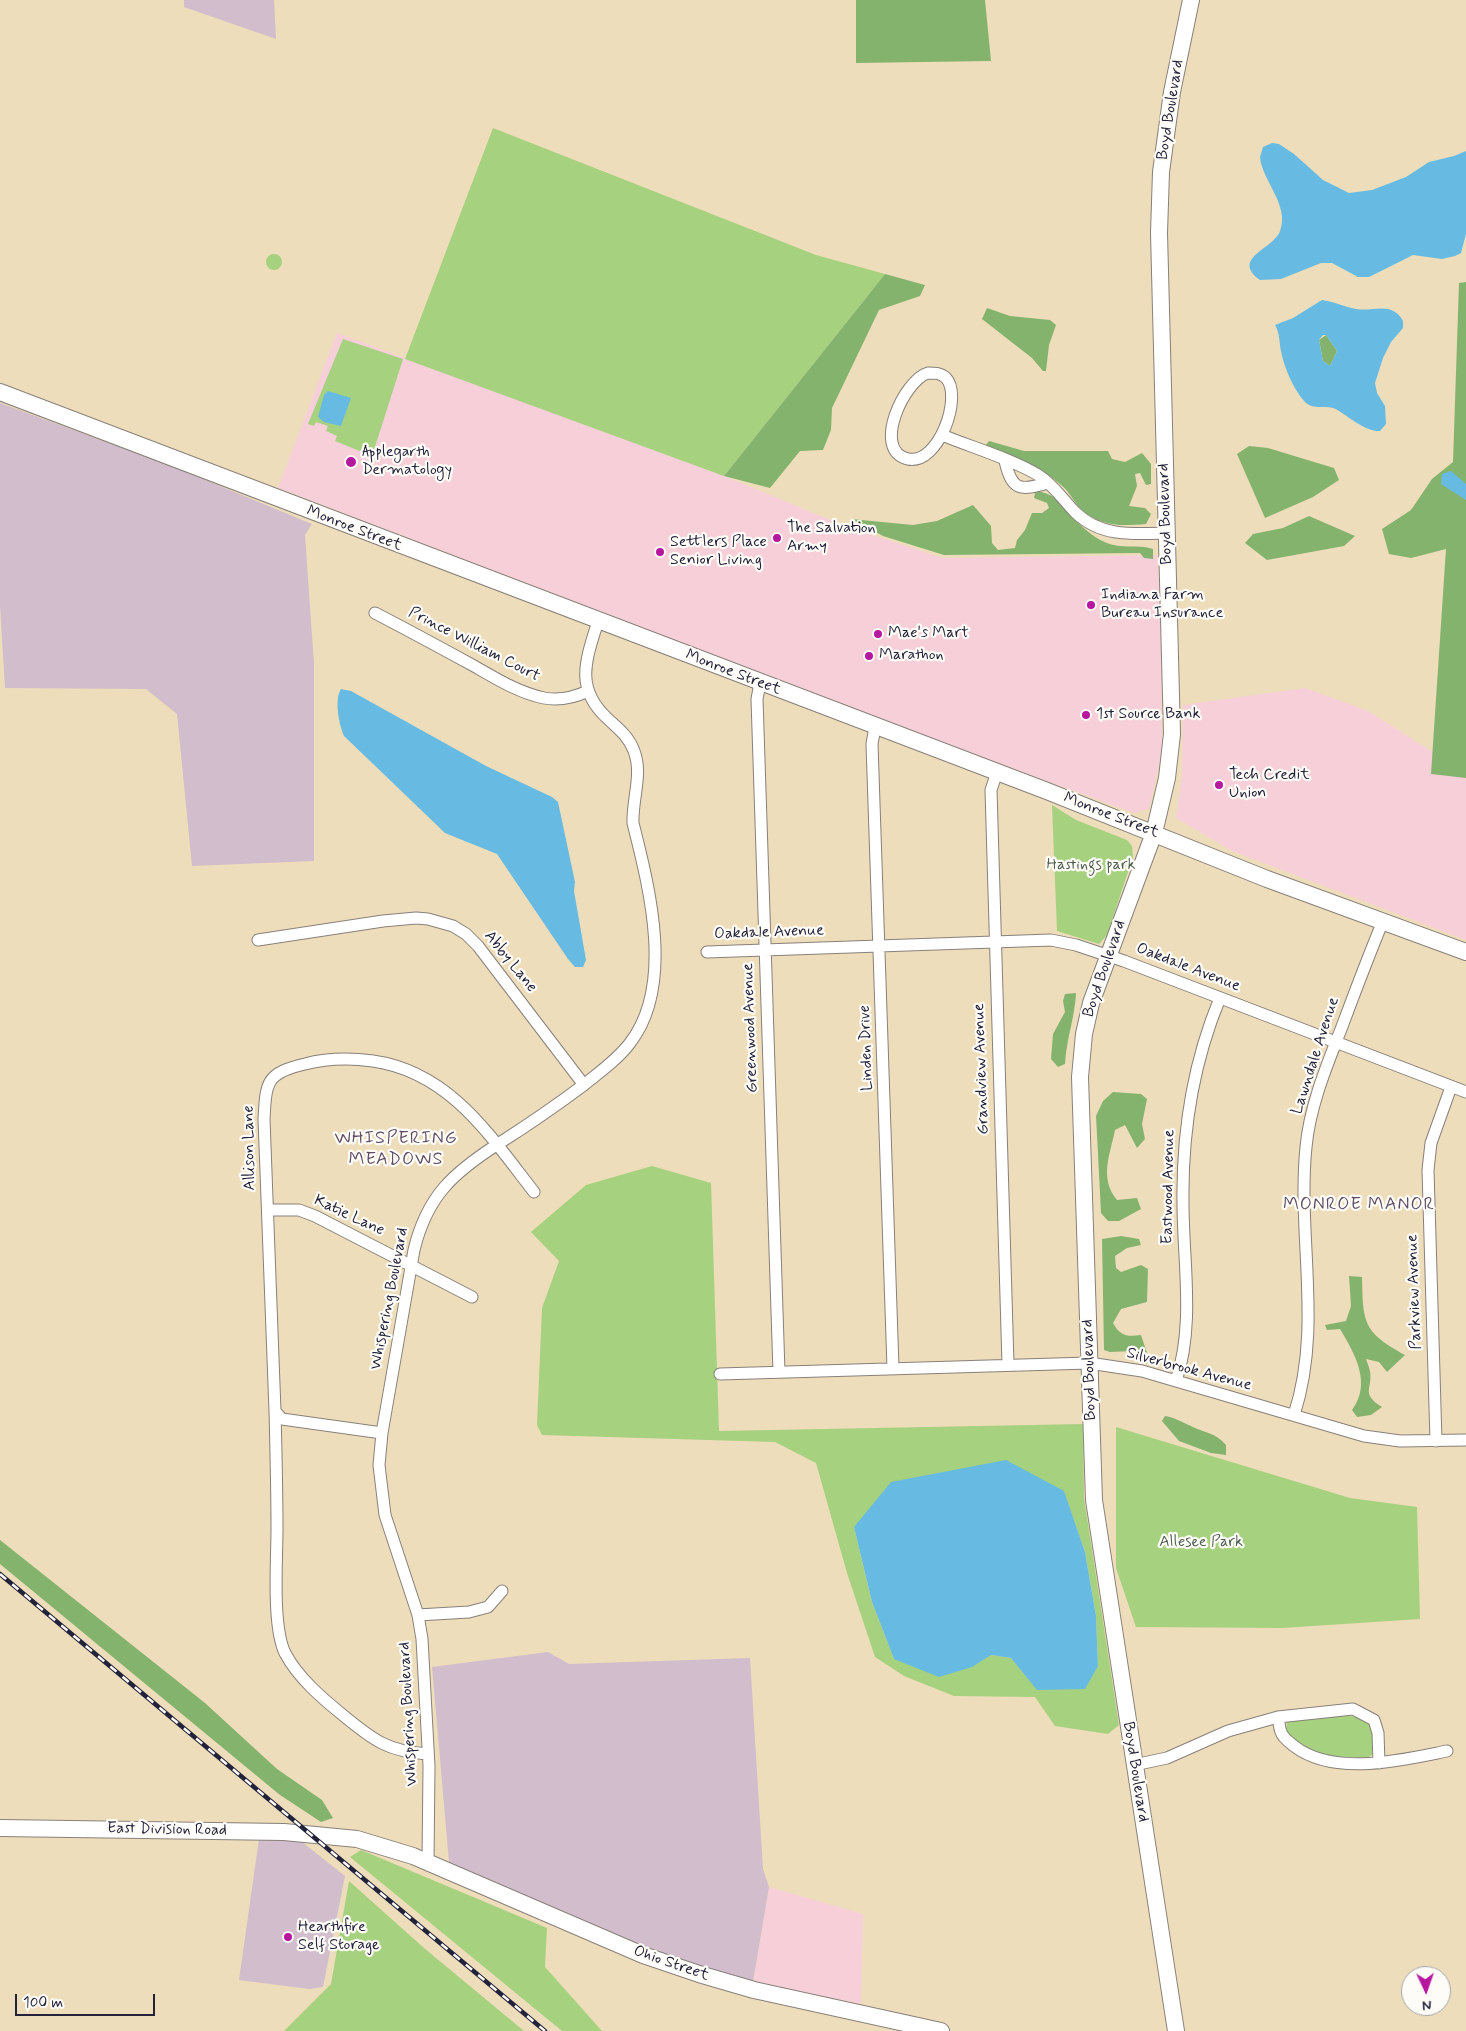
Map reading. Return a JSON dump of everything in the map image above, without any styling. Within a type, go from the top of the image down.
[{"type":"street","name":"Boyd Boulevard","points":[[1176,2031],[1094,1500],[1080,1077],[1084,1034],[1091,1003],[1154,833],[1167,778],[1172,734],[1160,301],[1161,172],[1172,92],[1191,0]]},
{"type":"street","points":[[938,373],[948,380],[952,390],[942,435],[928,455],[916,459],[904,457],[894,449],[891,434],[894,418],[910,386],[919,375],[938,373]]},
{"type":"street","name":"Monroe Street","points":[[0,392],[997,772],[1267,879],[1466,952]]},
{"type":"street","points":[[942,435],[1037,475],[1059,492],[1075,512],[1092,527],[1121,534],[1166,533]]},
{"type":"street","points":[[1005,461],[1008,476],[1015,486],[1023,489],[1048,483]]},
{"type":"street","name":"Prince William Court","points":[[375,613],[505,683],[529,693],[543,698],[560,699],[573,698],[588,691]]},
{"type":"street","name":"Whispering Boulevard","points":[[421,1859],[428,1754],[424,1657],[418,1615],[385,1515],[379,1465],[382,1433],[400,1321],[420,1228],[426,1213],[442,1189],[467,1165],[549,1112],[616,1059],[637,1033],[651,993],[655,967],[653,909],[633,823],[632,808],[638,762],[629,740],[600,711],[590,698],[585,675],[589,649],[598,621]]},
{"type":"street","name":"Greenwood Avenue","points":[[760,683],[757,699],[779,1372]]},
{"type":"street","name":"Linden Drive","points":[[875,727],[872,744],[893,1368]]},
{"type":"street","name":"Grandview Avenue","points":[[997,772],[991,790],[1008,1364]]},
{"type":"street","name":"Abby Lane","points":[[258,940],[402,918],[428,918],[453,926],[466,934],[478,946],[584,1084]]},
{"type":"street","name":"Lawndale Avenue","points":[[1294,1415],[1302,1392],[1310,1335],[1306,1147],[1315,1102],[1335,1042],[1383,921]]},
{"type":"street","name":"Oakdale Avenue","points":[[707,952],[994,940],[1051,940],[1076,945],[1466,1092]]},
{"type":"street","name":"Eastwood Avenue","points":[[1176,1381],[1187,1337],[1182,1203],[1186,1125],[1200,1056],[1220,998]]},
{"type":"street","name":"Allison Lane","points":[[428,1754],[407,1753],[386,1747],[369,1736],[316,1693],[285,1653],[279,1631],[275,1411],[269,1268],[265,1089],[275,1075],[298,1065],[321,1060],[343,1059],[400,1067],[441,1088],[453,1097],[476,1120],[534,1192]]},
{"type":"street","name":"Parkview Avenue","points":[[1436,1441],[1428,1170],[1431,1143],[1451,1086]]},
{"type":"street","name":"Katie Lane","points":[[268,1210],[298,1210],[315,1216],[472,1297]]},
{"type":"street","name":"Silverbrook Avenue","points":[[720,1374],[1089,1362],[1142,1371],[1381,1439],[1466,1440]]},
{"type":"street","points":[[275,1411],[282,1419],[382,1433]]},
{"type":"street","points":[[418,1615],[469,1612],[488,1607],[502,1592]]},
{"type":"street","points":[[1134,1765],[1167,1758],[1228,1731],[1278,1717],[1353,1709],[1374,1720],[1378,1734],[1379,1763]]},
{"type":"street","points":[[1278,1717],[1281,1732],[1302,1752],[1330,1761],[1359,1764],[1379,1763],[1447,1751]]},
{"type":"street","name":"East Division Road","points":[[0,1828],[284,1832],[334,1835],[378,1844],[421,1859]]},
{"type":"street","name":"Ohio Street","points":[[421,1859],[643,1955],[699,1974],[754,1990],[941,2031]]},
{"type":"shaded area","points":[[184,0],[274,0],[276,39],[184,7]]},
{"type":"shaded area","points":[[337,333],[724,476],[845,526],[943,558],[1157,555],[1161,623],[1162,751],[1149,809],[1134,813],[941,742],[278,488]]},
{"type":"shaded area","points":[[0,403],[174,467],[312,524],[305,535],[314,664],[314,861],[192,866],[177,714],[146,689],[5,688],[0,605]]},
{"type":"shaded area","points":[[1305,688],[1368,711],[1458,768],[1466,769],[1466,940],[1232,851],[1176,818],[1182,775],[1183,705]]},
{"type":"shaded area","points":[[548,1652],[569,1664],[750,1658],[763,1869],[769,1887],[753,1982],[702,1968],[575,1919],[487,1882],[449,1862],[432,1667]]},
{"type":"shaded area","name":"Hearthfire Self Storage","points":[[259,1839],[302,1842],[345,1876],[323,1987],[309,1989],[239,1980]]},
{"type":"shaded area","points":[[769,1887],[863,1914],[861,2004],[753,1982]]},
{"type":"green space","points":[[856,0],[985,0],[991,61],[856,63]]},
{"type":"green space","points":[[493,128],[816,255],[885,274],[724,476],[405,359]]},
{"type":"green space","points":[[274,254],[280,256],[282,262],[280,268],[274,270],[268,268],[266,262],[268,256]]},
{"type":"green space","points":[[885,274],[925,285],[920,296],[879,310],[832,408],[831,430],[823,450],[800,451],[770,488],[724,476]]},
{"type":"green space","points":[[1466,282],[1466,778],[1431,774],[1446,549],[1411,558],[1389,554],[1382,529],[1411,510],[1432,479],[1453,462],[1459,283]]},
{"type":"green space","points":[[987,308],[1010,316],[1050,320],[1056,325],[1049,345],[1046,371],[1043,371],[1032,358],[982,319]]},
{"type":"green space","points":[[1326,335],[1337,351],[1330,366],[1323,361],[1319,340]]},
{"type":"green space","points":[[343,339],[403,359],[372,456],[335,441],[337,436],[326,431],[328,426],[316,422],[314,426],[308,424]]},
{"type":"green space","points":[[989,441],[1024,451],[1108,451],[1112,459],[1125,462],[1142,453],[1151,464],[1151,484],[1146,485],[1140,473],[1135,474],[1137,486],[1129,506],[1145,508],[1151,514],[1146,524],[1119,525],[1096,519],[1081,509],[1067,490],[1053,478],[1025,462],[985,446]]},
{"type":"green space","points":[[1249,446],[1268,448],[1334,468],[1339,480],[1313,497],[1265,518],[1237,454]]},
{"type":"green space","points":[[1039,491],[1054,498],[1092,535],[1112,545],[1153,549],[1153,559],[1144,558],[1140,553],[944,555],[883,536],[851,519],[913,525],[937,521],[973,505],[991,526],[992,543],[998,550],[1015,548],[1017,540],[1025,530],[1032,513],[1042,513],[1049,508],[1047,503],[1034,498],[1035,493]]},
{"type":"green space","points":[[1309,516],[1355,536],[1344,546],[1267,560],[1245,543],[1253,534],[1283,528]]},
{"type":"green space","name":"Hastings park","points":[[1052,805],[1076,820],[1127,840],[1132,846],[1133,857],[1107,935],[1099,944],[1057,931]]},
{"type":"green space","points":[[1076,993],[1065,1064],[1058,1067],[1051,1059],[1053,1034],[1065,1012],[1063,1001],[1065,994]]},
{"type":"green space","points":[[1113,1092],[1141,1094],[1147,1099],[1142,1124],[1145,1139],[1137,1148],[1125,1125],[1115,1130],[1107,1166],[1108,1183],[1117,1200],[1137,1198],[1141,1209],[1119,1221],[1108,1221],[1101,1213],[1096,1116],[1103,1101]]},
{"type":"green space","points":[[652,1166],[711,1183],[719,1431],[1083,1424],[1084,1498],[1119,1725],[1108,1734],[1055,1726],[1035,1697],[954,1696],[904,1676],[875,1657],[847,1573],[816,1463],[775,1442],[542,1435],[537,1425],[542,1308],[559,1261],[531,1232],[586,1185]],"holes":[[[1064,1492],[1085,1552],[1096,1616],[1098,1666],[1038,1690],[1011,1658],[991,1655],[894,1659],[872,1602],[854,1527]]]},
{"type":"green space","points":[[1121,1236],[1139,1239],[1141,1245],[1127,1248],[1115,1256],[1116,1268],[1121,1272],[1141,1265],[1148,1269],[1147,1302],[1121,1309],[1113,1323],[1118,1331],[1124,1335],[1141,1335],[1149,1359],[1147,1364],[1137,1360],[1133,1351],[1110,1352],[1104,1350],[1102,1239]]},
{"type":"green space","points":[[1349,1276],[1362,1277],[1363,1305],[1368,1325],[1381,1340],[1405,1355],[1387,1372],[1379,1362],[1366,1359],[1370,1371],[1369,1394],[1382,1407],[1371,1415],[1357,1417],[1352,1410],[1358,1400],[1361,1389],[1361,1379],[1356,1358],[1340,1329],[1327,1330],[1325,1325],[1346,1321],[1351,1306]]},
{"type":"green space","points":[[1165,1416],[1214,1435],[1226,1445],[1226,1455],[1211,1453],[1179,1441],[1162,1421]]},
{"type":"green space","name":"Allesee Park","points":[[1116,1427],[1350,1498],[1417,1507],[1420,1619],[1282,1628],[1136,1627],[1116,1568]]},
{"type":"green space","points":[[0,1540],[205,1703],[277,1769],[322,1800],[333,1818],[321,1822],[280,1795],[0,1564]]},
{"type":"green space","points":[[1341,1714],[1359,1718],[1369,1725],[1373,1736],[1372,1755],[1367,1758],[1324,1754],[1305,1747],[1286,1733],[1287,1722]]},
{"type":"green space","points":[[361,1850],[547,1928],[545,1967],[602,2031],[562,2031],[350,1857]]},
{"type":"green space","points":[[349,1881],[424,1948],[524,2031],[284,2031],[331,1984]]},
{"type":"water","points":[[1272,143],[1279,144],[1294,154],[1323,180],[1349,193],[1372,190],[1406,177],[1429,162],[1466,151],[1466,234],[1461,253],[1442,259],[1413,255],[1369,277],[1358,277],[1332,263],[1321,263],[1281,279],[1260,280],[1252,272],[1250,266],[1252,260],[1256,254],[1276,237],[1280,231],[1282,221],[1279,202],[1265,175],[1260,157],[1263,147]]},
{"type":"water","points":[[1322,300],[1356,309],[1388,309],[1400,317],[1403,321],[1403,328],[1391,342],[1383,358],[1375,383],[1377,393],[1385,406],[1386,424],[1380,431],[1364,427],[1335,409],[1310,405],[1302,398],[1287,371],[1275,325],[1293,318]],"holes":[[[1323,335],[1326,335],[1337,351],[1330,366],[1323,361],[1319,340]]]},
{"type":"water","points":[[328,391],[351,398],[341,426],[324,422],[318,417],[324,395]]},
{"type":"water","points":[[1451,471],[1466,484],[1466,500],[1441,484],[1442,474]]},
{"type":"water","points":[[341,689],[351,691],[486,766],[552,797],[558,802],[575,882],[574,891],[586,960],[583,967],[575,967],[568,959],[497,854],[445,833],[344,736],[340,725],[338,706]]},
{"type":"water","points":[[1006,1460],[1064,1491],[1085,1552],[1096,1616],[1098,1666],[1085,1689],[1037,1690],[1011,1658],[991,1655],[972,1667],[939,1677],[894,1659],[872,1602],[854,1527],[891,1482]]},
{"type":"railway","points":[[0,1574],[545,2031]]},
{"type":"place","name":"Applegarth Dermatology","points":[[351,462]]},
{"type":"place","name":"The Salvation Army","points":[[777,538]]},
{"type":"place","name":"Settlers Place Senior Living","points":[[660,552]]},
{"type":"place","name":"Indiana Farm Bureau Insurance","points":[[1091,605]]},
{"type":"place","name":"Mae's Mart","points":[[878,634]]},
{"type":"place","name":"Marathon","points":[[869,656]]},
{"type":"place","name":"1st Source Bank","points":[[1086,715]]},
{"type":"place","name":"Tech Credit Union","points":[[1219,785]]},
{"type":"place","name":"Hearthfire Self Storage","points":[[288,1937]]},
{"type":"district","name":"WHISPERING MEADOWS","points":[[396,1149]]},
{"type":"district","name":"MONROE MANOR","points":[[1359,1205]]}]
